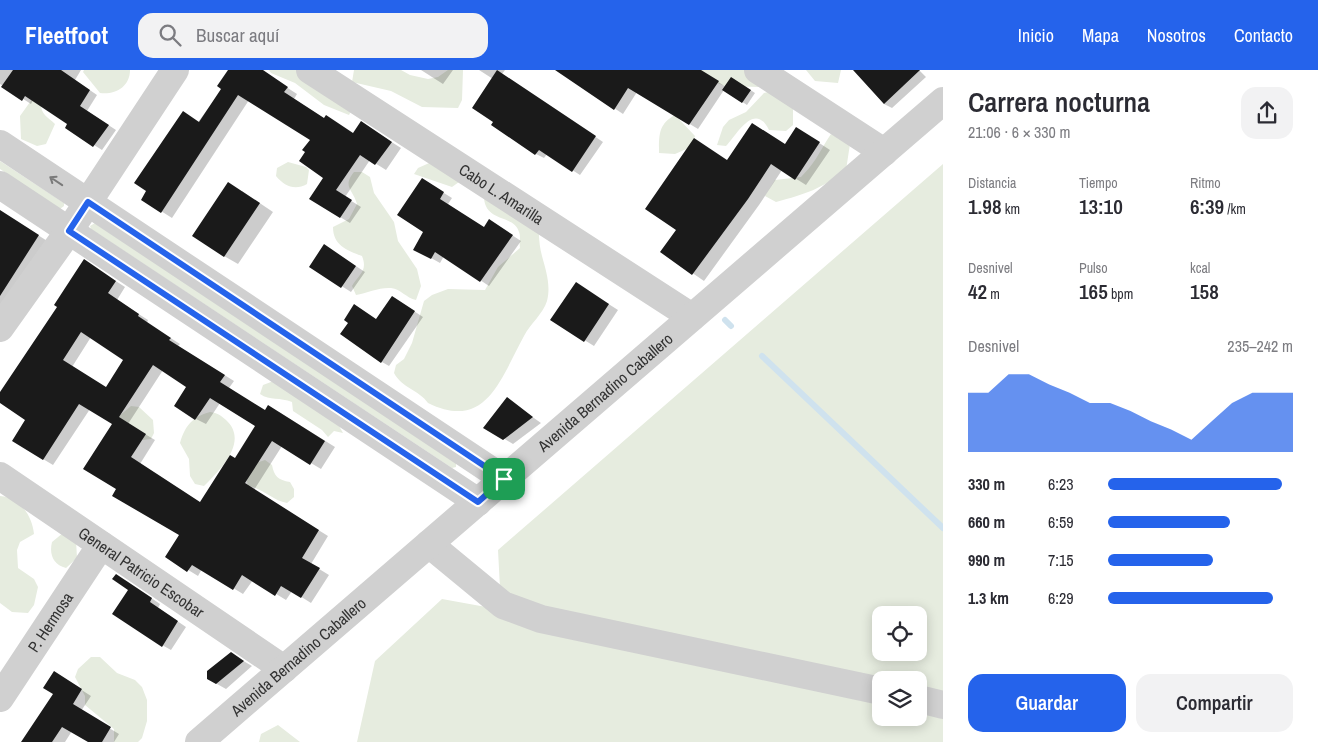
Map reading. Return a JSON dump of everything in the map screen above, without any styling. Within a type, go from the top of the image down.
[{"type":"street","points":[[0,328],[69,231],[175,70]]},
{"type":"street","name":"Cabo L. Amarilla","points":[[310,70],[692,317]]},
{"type":"street","points":[[758,70],[884,152]]},
{"type":"street","name":"Avenida Bernadino Caballero","points":[[199,742],[943,101]]},
{"type":"street","points":[[0,144],[504,479]]},
{"type":"street","points":[[0,185],[478,502]]},
{"type":"street","name":"General Patricio Escobar","points":[[0,476],[284,669]]},
{"type":"street","points":[[429,544],[502,605],[540,619],[872,689]]},
{"type":"street","name":"P. Hermosa","points":[[0,698],[101,545]]},
{"type":"street","points":[[927,701],[943,705]]},
{"type":"shaded area","points":[[53,70],[62,70],[41,104],[41,108],[55,124],[46,144],[37,146],[21,139],[20,116]]},
{"type":"shaded area","points":[[84,70],[130,70],[127,81],[121,89],[111,93],[100,93],[83,72]]},
{"type":"shaded area","points":[[269,70],[308,70],[353,107],[349,115],[324,105],[295,83],[271,73]]},
{"type":"shaded area","points":[[354,70],[401,70],[410,75],[428,79],[438,77],[448,70],[463,70],[462,100],[458,108],[422,107],[391,91],[352,82]]},
{"type":"shaded area","points":[[689,70],[754,70],[759,87],[725,86],[691,73]]},
{"type":"shaded area","points":[[806,70],[841,70],[838,83],[815,81]]},
{"type":"shaded area","points":[[772,91],[793,107],[793,125],[786,131],[769,130],[764,122],[752,119],[741,128],[726,146],[717,145],[723,127],[729,120],[746,112],[764,93]]},
{"type":"shaded area","points":[[675,115],[695,136],[691,147],[675,154],[659,153],[662,126]]},
{"type":"shaded area","points":[[831,134],[850,144],[846,170],[821,186],[796,196],[776,202],[765,196],[775,180],[801,177],[814,161]]},
{"type":"shaded area","points":[[436,160],[459,182],[452,187],[414,174],[418,168]]},
{"type":"shaded area","points":[[0,161],[64,203],[64,206],[60,209],[0,169]]},
{"type":"shaded area","points":[[288,162],[306,167],[309,170],[307,184],[298,187],[290,186],[276,176],[277,168]]},
{"type":"shaded area","points":[[943,164],[943,742],[357,742],[375,661],[442,599],[486,607],[500,588],[498,550]]},
{"type":"shaded area","points":[[354,172],[362,172],[370,177],[374,193],[394,222],[398,241],[417,269],[421,286],[416,300],[391,288],[378,289],[356,295],[352,286],[362,272],[364,261],[362,256],[338,243],[333,227],[349,219],[357,204],[349,188],[349,181]]},
{"type":"shaded area","points":[[484,198],[538,210],[540,245],[548,278],[547,301],[490,396],[478,405],[465,411],[448,410],[428,403],[401,382],[394,373],[396,365],[404,359],[412,343],[424,301],[432,295],[448,289],[485,290],[498,267],[520,248],[520,234],[516,226],[490,211],[486,206]]},
{"type":"shaded area","points":[[95,223],[456,463],[456,467],[452,468],[91,229],[90,226]]},
{"type":"shaded area","points":[[271,382],[280,382],[338,424],[343,433],[334,431],[328,437],[322,430],[293,411],[292,402],[268,398],[260,394],[263,385]]},
{"type":"shaded area","points":[[131,406],[139,407],[153,420],[154,433],[151,439],[143,440],[122,423],[118,417]]},
{"type":"shaded area","points":[[210,412],[219,414],[226,420],[232,428],[235,437],[234,446],[230,454],[204,486],[195,484],[190,476],[189,459],[180,443],[190,423]]},
{"type":"shaded area","points":[[265,460],[272,465],[277,477],[290,482],[294,489],[294,497],[287,503],[248,486],[246,477],[256,463]]},
{"type":"shaded area","points":[[0,496],[7,497],[19,504],[28,514],[33,527],[34,534],[20,542],[17,550],[18,568],[34,579],[38,587],[34,605],[28,613],[12,612],[0,603]]},
{"type":"shaded area","points":[[63,533],[76,540],[77,558],[66,568],[55,562],[51,551],[52,542]]},
{"type":"shaded area","points":[[91,657],[100,657],[117,673],[135,680],[142,687],[147,700],[147,721],[142,738],[138,742],[114,742],[114,729],[85,705],[85,696],[75,677],[78,669]]},
{"type":"shaded area","points":[[278,725],[300,742],[259,742],[261,734]]},
{"type":"building","points":[[13,70],[61,70],[90,90],[80,106],[109,125],[93,147],[65,128],[67,124],[25,96],[22,101],[1,87]]},
{"type":"building","points":[[228,70],[263,70],[288,87],[284,92],[324,118],[326,115],[353,133],[361,121],[392,142],[375,165],[360,155],[336,190],[352,200],[340,218],[309,199],[323,178],[299,161],[305,152],[302,150],[310,140],[238,95],[161,213],[141,200],[146,191],[134,183],[183,111],[199,122],[221,89],[217,86]]},
{"type":"building","points":[[497,70],[596,136],[572,172],[539,150],[535,155],[491,125],[493,122],[472,108]]},
{"type":"building","points":[[555,70],[701,70],[719,81],[689,125],[628,88],[614,110]]},
{"type":"building","points":[[853,70],[920,70],[884,104]]},
{"type":"building","points":[[731,77],[751,90],[742,103],[722,90]]},
{"type":"building","points":[[752,123],[785,144],[796,127],[820,142],[795,180],[771,164],[748,199],[692,275],[660,252],[676,230],[645,209],[694,138],[727,160]]},
{"type":"building","points":[[422,178],[444,192],[440,199],[484,227],[489,219],[513,235],[480,282],[435,252],[431,259],[413,250],[423,232],[397,215]]},
{"type":"building","points":[[228,182],[260,203],[224,257],[192,236]]},
{"type":"building","points":[[0,210],[39,235],[0,296]]},
{"type":"building","points":[[324,244],[356,266],[341,288],[309,267]]},
{"type":"building","points":[[84,259],[116,281],[108,293],[171,338],[169,340],[225,375],[220,382],[265,410],[268,405],[325,441],[310,465],[272,441],[245,483],[319,530],[302,558],[320,568],[301,598],[281,586],[275,596],[242,575],[233,590],[192,565],[187,572],[165,557],[179,535],[112,496],[116,489],[83,469],[112,424],[79,404],[43,460],[12,441],[25,420],[0,403],[0,392],[57,307],[54,305]],"holes":[[[81,332],[123,360],[106,387],[63,360]],[[153,365],[186,387],[174,406],[195,420],[210,398],[255,426],[235,458],[230,455],[200,502],[131,457],[146,434],[119,417]]]},
{"type":"building","points":[[576,282],[609,304],[584,342],[550,320]]},
{"type":"building","points":[[392,296],[415,311],[381,363],[340,334],[348,323],[344,320],[354,304],[376,319]]},
{"type":"building","points":[[507,397],[533,417],[503,440],[483,428]]},
{"type":"building","points":[[116,574],[152,598],[150,602],[178,621],[162,647],[112,614],[128,590],[112,579]]},
{"type":"building","points":[[231,652],[244,661],[216,684],[207,679],[207,671]]},
{"type":"building","points":[[54,671],[82,689],[73,704],[111,727],[102,742],[88,742],[62,727],[52,742],[21,742],[53,694],[43,688]]},
{"type":"waterway","points":[[725,320],[731,326]]},
{"type":"waterway","points":[[762,356],[943,528]]},
{"type":"route","points":[[88,202],[504,479],[478,502],[69,231],[88,202]]}]
